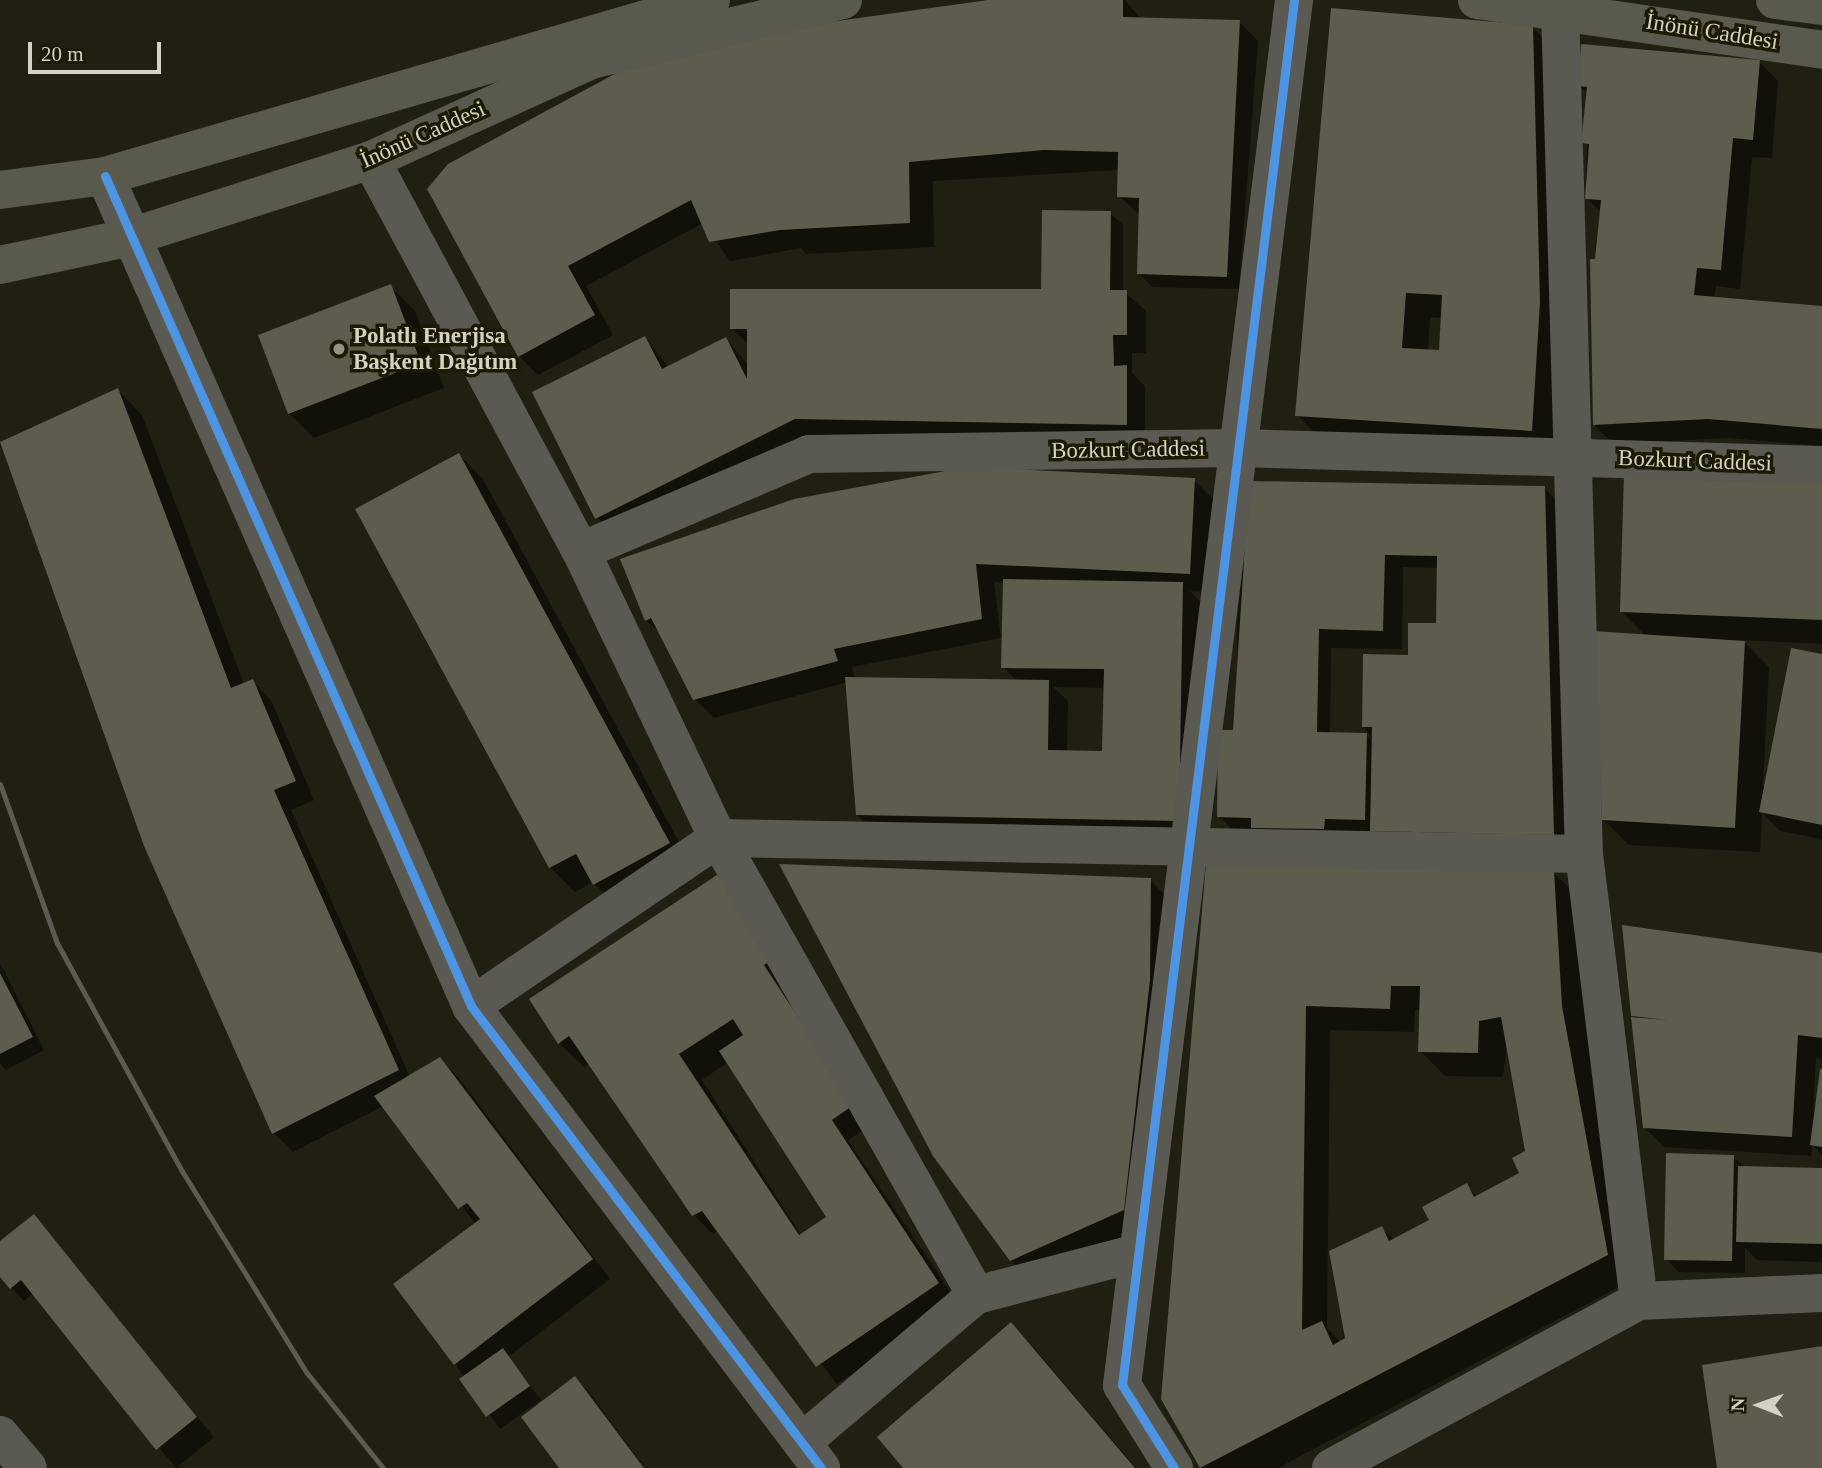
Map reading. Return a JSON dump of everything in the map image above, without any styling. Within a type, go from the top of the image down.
[{"type":"main road","name":"İnönü Caddesi","points":[[0,190],[105,176],[711,0]]},
{"type":"main road","name":"İnönü Caddesi","points":[[0,265],[127,238],[371,160],[591,60],[843,0]]},
{"type":"main road","name":"İnönü Caddesi","points":[[1477,0],[1560,8],[1822,50]]},
{"type":"main road","name":"İnönü Caddesi","points":[[1775,0],[1822,6]]},
{"type":"street","points":[[1174,1468],[1122,1385],[1137,1253],[1194,847],[1237,448],[1294,0]]},
{"type":"street","points":[[1560,8],[1584,854],[1639,1301]]},
{"type":"street","points":[[371,160],[580,551],[718,838],[976,1295]]},
{"type":"street","points":[[105,176],[127,238],[471,1006],[812,1455],[976,1295],[1137,1253]]},
{"type":"street","name":"Bozkurt Caddesi","points":[[580,551],[809,454],[1237,448],[1822,465]]},
{"type":"street","points":[[471,1006],[718,838],[1584,854]]},
{"type":"street","points":[[1331,1468],[1639,1301],[1822,1293]]},
{"type":"street","points":[[0,1435],[28,1468]]},
{"type":"building","points":[[988,0],[1123,0],[1123,17],[1240,20],[1227,277],[1137,274],[1139,198],[1117,197],[1118,152],[1044,150],[909,162],[910,223],[780,230],[709,242],[691,200],[568,266],[595,315],[518,357],[427,189],[448,164],[622,70],[751,33]]},
{"type":"building","points":[[1331,8],[1533,25],[1540,302],[1532,431],[1295,416]],"holes":[[[1406,293],[1442,295],[1439,350],[1402,348]]]},
{"type":"building","points":[[1581,44],[1760,60],[1753,140],[1733,138],[1721,270],[1697,268],[1694,295],[1822,306],[1822,429],[1708,419],[1593,425],[1590,259],[1595,259],[1601,200],[1585,199],[1589,144],[1581,143],[1587,87],[1578,86]]},
{"type":"building","points":[[1042,210],[1111,211],[1110,290],[1127,290],[1127,335],[1113,335],[1114,366],[1127,365],[1127,425],[795,419],[595,519],[532,392],[645,336],[662,369],[726,337],[747,379],[747,329],[730,329],[730,289],[1041,289]]},
{"type":"building","name":"Polatlı Enerjisa Başkent Dağıtım","points":[[391,284],[421,363],[288,414],[258,335]]},
{"type":"building","points":[[118,388],[231,688],[253,679],[296,781],[274,790],[399,1070],[272,1134],[144,846],[0,442]]},
{"type":"building","points":[[459,453],[670,843],[593,885],[576,854],[549,868],[355,509]]},
{"type":"building","points":[[967,467],[1195,478],[1190,574],[976,564],[982,619],[834,649],[838,661],[693,700],[651,618],[645,621],[620,559],[794,499]]},
{"type":"building","points":[[1624,473],[1822,481],[1822,620],[1620,612]]},
{"type":"building","points":[[1249,481],[1545,486],[1554,835],[1370,831],[1372,727],[1362,727],[1363,654],[1408,655],[1408,623],[1436,623],[1437,556],[1385,555],[1383,631],[1319,629],[1317,732],[1367,733],[1365,820],[1325,819],[1324,829],[1251,828],[1251,818],[1217,817],[1218,730],[1233,730]]},
{"type":"building","points":[[1003,579],[1183,582],[1179,821],[856,815],[845,677],[1049,680],[1048,750],[1102,751],[1104,669],[1001,668]]},
{"type":"building","points":[[1593,631],[1745,641],[1735,828],[1602,820]]},
{"type":"building","points":[[1791,648],[1822,654],[1822,825],[1759,812]]},
{"type":"building","points":[[1206,863],[1554,871],[1562,1006],[1608,1255],[1200,1468],[1161,1399]],"holes":[[[1391,986],[1420,986],[1418,1052],[1478,1053],[1479,1021],[1501,1017],[1525,1151],[1512,1158],[1519,1173],[1474,1197],[1467,1183],[1422,1207],[1429,1220],[1389,1241],[1382,1226],[1329,1251],[1345,1338],[1333,1345],[1322,1321],[1302,1330],[1306,1006],[1390,1009]]]},
{"type":"building","points":[[779,864],[1151,878],[1150,980],[1124,1210],[1010,1261],[933,1156]]},
{"type":"building","points":[[720,873],[775,958],[764,965],[855,1104],[832,1120],[939,1283],[816,1367],[702,1211],[692,1216],[569,1036],[558,1044],[529,999]],"holes":[[[733,1019],[743,1035],[719,1051],[826,1217],[799,1235],[679,1054]]]},
{"type":"building","points":[[1622,925],[1822,953],[1822,1038],[1798,1035],[1792,1137],[1643,1128],[1631,1017],[1668,1020],[1631,1016]]},
{"type":"building","points":[[0,973],[33,1037],[0,1054]]},
{"type":"building","points":[[440,1057],[593,1259],[454,1365],[393,1284],[480,1219],[467,1203],[458,1209],[374,1096]]},
{"type":"building","points":[[1822,1069],[1822,1147],[1810,1145]]},
{"type":"building","points":[[1666,1153],[1734,1155],[1732,1261],[1664,1260]]},
{"type":"building","points":[[1738,1166],[1822,1168],[1822,1244],[1736,1242]]},
{"type":"building","points":[[34,1214],[197,1417],[156,1450],[21,1280],[10,1289],[0,1277],[0,1241]]},
{"type":"building","points":[[1011,1322],[1135,1468],[903,1468],[877,1437]]},
{"type":"building","points":[[1822,1346],[1822,1468],[1717,1468],[1702,1365]]},
{"type":"building","points":[[503,1348],[530,1386],[486,1417],[459,1379]]},
{"type":"building","points":[[575,1376],[644,1468],[559,1468],[521,1417]]},
{"type":"railway","points":[[0,784],[57,943],[182,1171],[307,1373],[383,1468]]},
{"type":"cycle path","points":[[1174,1468],[1122,1385],[1294,0]]},
{"type":"cycle path","points":[[105,176],[471,1006],[821,1468]]},
{"type":"place","name":"Polatlı Enerjisa Başkent Dağıtım","points":[[339,349]]}]
